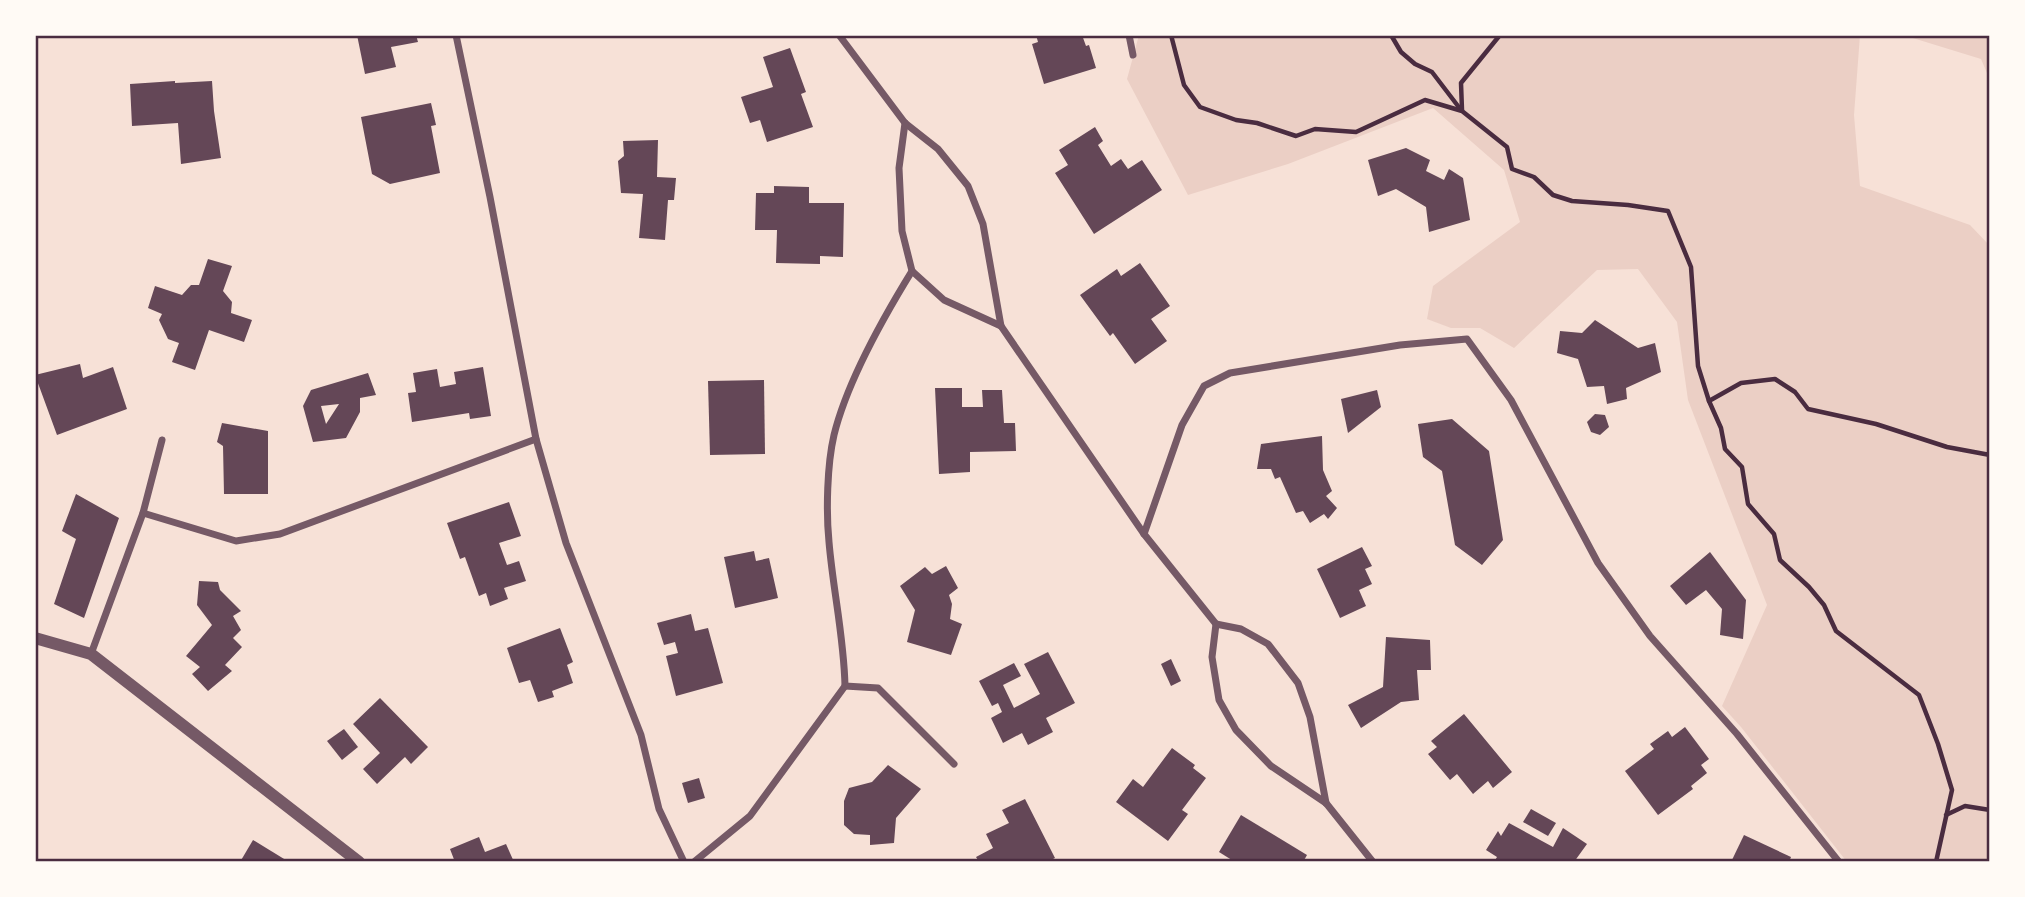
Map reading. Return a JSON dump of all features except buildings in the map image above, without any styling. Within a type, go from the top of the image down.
[{"type":"street","points":[[456,35],[536,439],[566,543],[641,735],[659,809],[684,862]]},
{"type":"street","points":[[839,35],[905,123],[937,149],[968,186],[983,224],[1001,326],[1144,534],[1216,624],[1241,629],[1268,644],[1298,683],[1310,717],[1326,803]]},
{"type":"street","points":[[1129,35],[1133,55]]},
{"type":"street","points":[[905,123],[899,180],[902,230],[912,271],[944,300],[1001,326]]},
{"type":"street","points":[[694,862],[750,816],[845,686],[845,663],[828,540],[829,480],[834,435],[853,382],[890,307],[912,271]]},
{"type":"street","points":[[1144,534],[1182,425],[1204,386],[1230,373],[1400,345],[1467,339],[1511,401],[1598,563],[1620,594],[1650,636],[1737,734],[1839,862]]},
{"type":"street","points":[[143,513],[236,541],[280,534],[536,439]]},
{"type":"street","points":[[91,654],[143,513],[162,440]]},
{"type":"street","points":[[1216,624],[1212,657],[1219,700],[1236,730],[1271,766],[1326,803],[1373,862]]},
{"type":"street","points":[[35,638],[91,654],[359,862]]},
{"type":"street","points":[[845,686],[878,688],[954,764]]},
{"type":"path","points":[[1171,35],[1184,85],[1200,107],[1296,136],[1315,129],[1356,132],[1425,100],[1462,111]]},
{"type":"path","points":[[1391,35],[1401,52],[1415,64],[1432,72],[1462,111],[1507,147],[1512,169],[1534,177],[1553,195],[1573,201],[1668,211],[1691,267],[1698,366],[1721,428],[1725,449],[1742,467],[1748,504],[1774,534],[1780,560],[1809,587],[1824,606],[1836,631],[1919,695],[1952,790],[1936,862]]},
{"type":"path","points":[[1462,111],[1461,83],[1500,35]]},
{"type":"path","points":[[1709,401],[1741,383],[1775,379],[1795,392],[1808,410],[1876,424],[1947,447],[1990,455]]},
{"type":"path","points":[[1945,816],[1965,806],[1990,810]]},
{"type":"shaded area","points":[[1139,35],[1860,35],[1854,115],[1860,186],[1970,225],[1990,246],[1990,862],[1847,862],[1722,706],[1767,605],[1688,400],[1677,322],[1638,269],[1597,270],[1514,348],[1480,328],[1451,328],[1427,319],[1433,286],[1520,222],[1504,170],[1433,108],[1288,164],[1188,195],[1127,79]]},
{"type":"shaded area","points":[[1903,35],[1990,35],[1990,80],[1981,59]]}]
